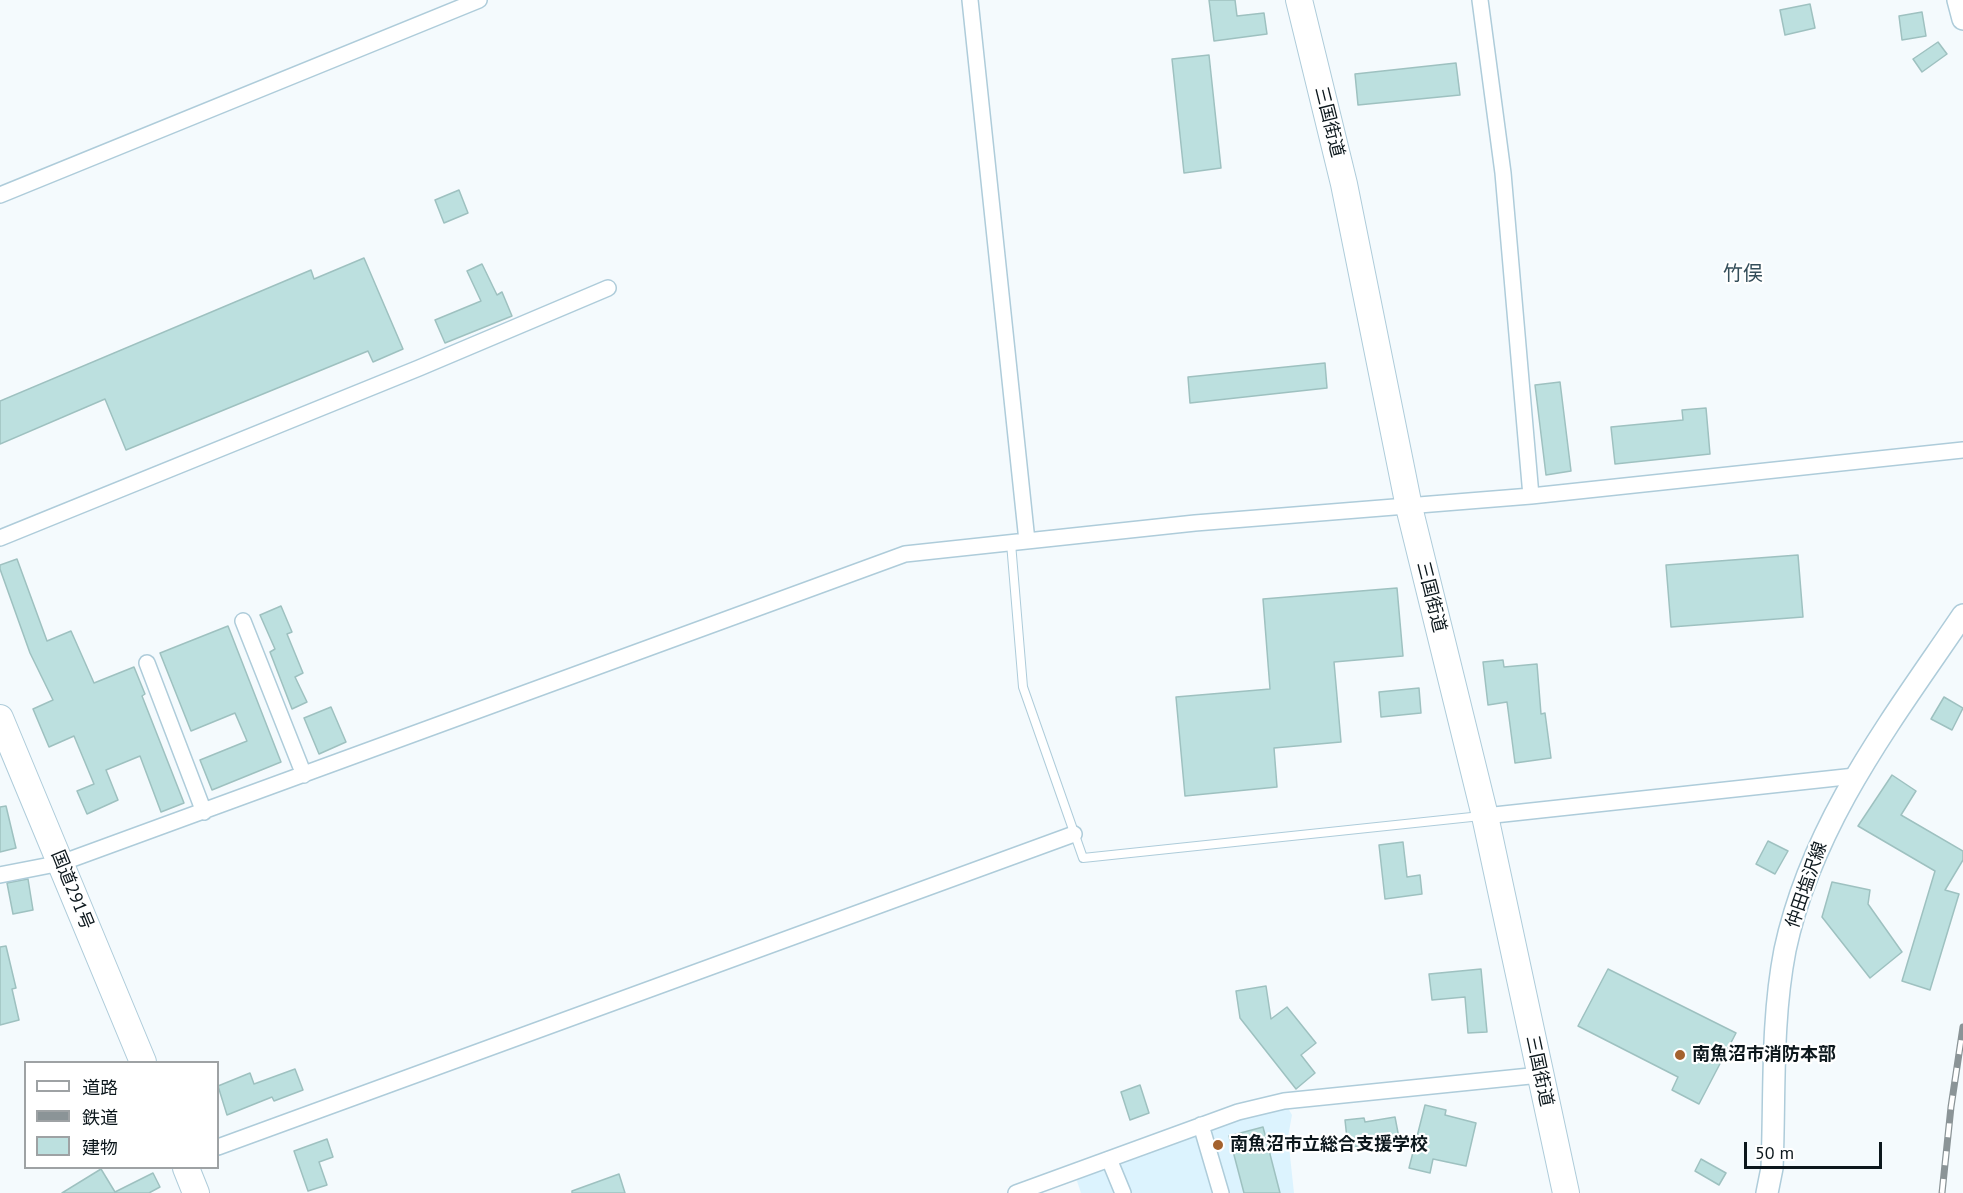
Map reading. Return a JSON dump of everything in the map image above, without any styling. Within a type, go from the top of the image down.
[{"type":"highway","name":"三国街道","points":[[1299,0],[1344,184],[1409,507],[1485,816],[1566,1193]]},
{"type":"highway","name":"国道291号","points":[[0,718],[143,1061]]},
{"type":"highway","points":[[187,1169],[196,1193]]},
{"type":"main road","name":"仲田塩沢線","points":[[1767,1193],[1772,1158],[1774,1051],[1785,952],[1798,899],[1822,838],[1855,776],[1963,615]]},
{"type":"street","points":[[0,195],[479,0]]},
{"type":"street","points":[[970,0],[1028,541]]},
{"type":"street","points":[[1480,0],[1503,173],[1531,496]]},
{"type":"street","points":[[0,538],[419,368],[608,288]]},
{"type":"street","points":[[0,875],[61,863],[905,554],[1195,523],[1531,496],[1963,450]]},
{"type":"street","points":[[243,621],[304,775]]},
{"type":"street","points":[[147,663],[204,812]]},
{"type":"street","points":[[1485,816],[1855,776]]},
{"type":"street","points":[[219,1146],[1074,834]]},
{"type":"street","points":[[1016,1193],[1238,1112],[1284,1101],[1540,1075]]},
{"type":"street","points":[[1201,1125],[1221,1193]]},
{"type":"street","points":[[1109,1159],[1123,1193]]},
{"type":"lane","points":[[1011,543],[1023,687],[1083,858],[1485,816]]},
{"type":"shaded area","name":"南魚沼市立総合支援学校","points":[[1284,1101],[1292,1115],[1288,1137],[1294,1193],[1081,1193],[1074,1172]]},
{"type":"building","points":[[1209,0],[1235,0],[1237,16],[1264,13],[1267,34],[1214,41]]},
{"type":"building","points":[[1810,4],[1815,28],[1785,35],[1780,10]]},
{"type":"building","points":[[1922,12],[1926,36],[1902,40],[1899,16]]},
{"type":"building","points":[[1938,42],[1947,54],[1922,72],[1913,59]]},
{"type":"building","points":[[1209,55],[1221,168],[1184,173],[1172,59]]},
{"type":"building","points":[[1456,63],[1460,95],[1358,105],[1355,74]]},
{"type":"building","points":[[459,190],[468,213],[444,223],[435,200]]},
{"type":"building","points":[[364,258],[403,349],[373,362],[368,351],[126,450],[105,399],[0,444],[0,401],[311,270],[314,279]]},
{"type":"building","points":[[482,264],[497,295],[502,292],[512,316],[445,343],[435,320],[481,301],[467,271]]},
{"type":"building","points":[[1325,363],[1327,388],[1190,403],[1188,377]]},
{"type":"building","points":[[1560,382],[1571,471],[1546,475],[1535,385]]},
{"type":"building","points":[[1706,408],[1710,454],[1615,464],[1611,427],[1683,420],[1682,410]]},
{"type":"building","points":[[1798,555],[1803,617],[1671,627],[1666,565]]},
{"type":"building","points":[[17,559],[47,641],[71,631],[94,683],[134,667],[145,694],[142,696],[184,803],[161,812],[140,756],[106,770],[118,800],[87,814],[77,791],[94,784],[74,736],[49,747],[33,709],[53,700],[30,653],[0,569],[0,565]]},
{"type":"building","points":[[1397,588],[1403,656],[1334,662],[1341,742],[1274,748],[1277,787],[1185,796],[1176,697],[1270,689],[1263,599]]},
{"type":"building","points":[[281,606],[292,632],[287,634],[303,673],[295,677],[307,702],[292,709],[270,652],[275,649],[260,615]]},
{"type":"building","points":[[228,626],[281,762],[212,790],[200,760],[247,741],[235,713],[191,731],[160,653]]},
{"type":"building","points":[[1503,660],[1504,667],[1537,664],[1541,714],[1545,713],[1551,758],[1515,763],[1507,702],[1488,705],[1483,662]]},
{"type":"building","points":[[1419,688],[1421,713],[1381,717],[1379,692]]},
{"type":"building","points":[[1944,697],[1963,708],[1952,730],[1931,719]]},
{"type":"building","points":[[331,707],[346,742],[319,754],[304,718]]},
{"type":"building","points":[[1892,775],[1916,791],[1901,815],[1963,851],[1963,860],[1945,890],[1959,894],[1930,990],[1902,981],[1935,871],[1858,826]]},
{"type":"building","points":[[6,806],[16,848],[0,852],[0,807]]},
{"type":"building","points":[[1768,841],[1788,851],[1775,874],[1756,864]]},
{"type":"building","points":[[1403,842],[1407,877],[1420,875],[1422,894],[1385,899],[1379,845]]},
{"type":"building","points":[[28,879],[33,910],[13,914],[7,883]]},
{"type":"building","points":[[1832,882],[1870,890],[1868,904],[1902,952],[1870,978],[1822,917]]},
{"type":"building","points":[[6,946],[16,988],[12,989],[19,1020],[0,1025],[0,947]]},
{"type":"building","points":[[1481,969],[1487,1032],[1468,1033],[1465,997],[1432,1000],[1429,974]]},
{"type":"building","name":"南魚沼市消防本部","points":[[1608,969],[1736,1033],[1699,1104],[1672,1090],[1678,1077],[1578,1026]]},
{"type":"building","points":[[1266,986],[1271,1019],[1287,1007],[1316,1043],[1301,1055],[1315,1073],[1296,1089],[1240,1018],[1236,991]]},
{"type":"building","points":[[295,1069],[303,1090],[274,1101],[272,1097],[227,1115],[219,1086],[250,1073],[254,1084]]},
{"type":"building","points":[[1140,1085],[1149,1113],[1130,1120],[1121,1092]]},
{"type":"building","points":[[1425,1105],[1446,1110],[1445,1115],[1476,1123],[1466,1166],[1433,1159],[1430,1173],[1409,1168]]},
{"type":"building","points":[[1395,1117],[1399,1138],[1348,1148],[1345,1120],[1364,1118],[1365,1122]]},
{"type":"building","points":[[1263,1127],[1280,1193],[1244,1193],[1229,1136]]},
{"type":"building","points":[[327,1139],[333,1157],[319,1162],[327,1185],[308,1191],[294,1151]]},
{"type":"building","points":[[1701,1159],[1726,1173],[1719,1185],[1695,1171]]},
{"type":"building","points":[[101,1169],[115,1192],[153,1173],[160,1187],[149,1193],[62,1193]]},
{"type":"building","points":[[619,1174],[625,1193],[572,1193],[572,1191]]},
{"type":"railway","points":[[1942,1193],[1951,1107],[1963,1027]]},
{"type":"place","name":"南魚沼市消防本部","points":[[1680,1055]]},
{"type":"place","name":"南魚沼市立総合支援学校","points":[[1218,1145]]},
{"type":"district","name":"竹俣","points":[[1743,274]]}]
